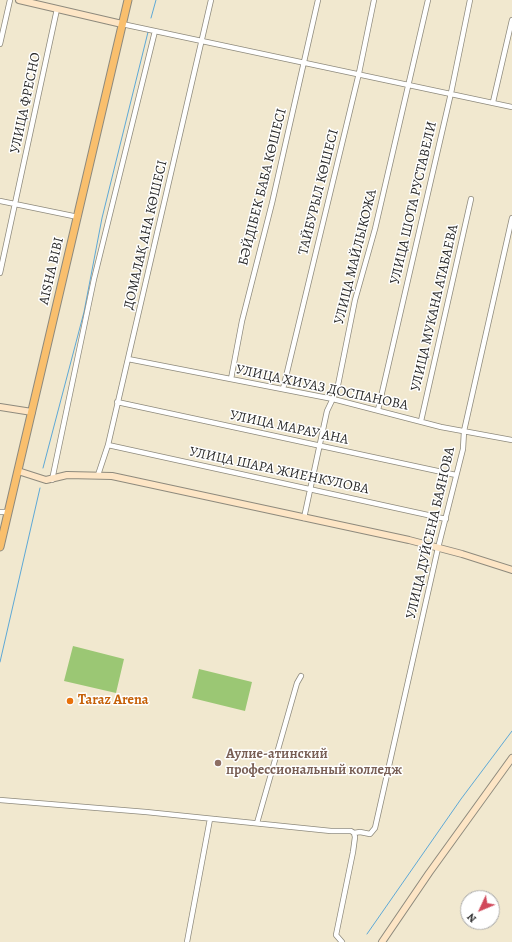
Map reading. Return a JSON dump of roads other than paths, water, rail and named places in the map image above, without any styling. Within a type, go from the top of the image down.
[{"type":"main road","name":"AISHA BIBI","points":[[0,547],[128,0]]},
{"type":"street","points":[[0,44],[10,0]]},
{"type":"street","points":[[19,0],[140,28],[304,61],[512,107]]},
{"type":"street","name":"ДОМАЛАҚ АНА КӨШЕСІ","points":[[98,475],[108,445],[211,0]]},
{"type":"street","name":"БӘЙДІБЕК БАБА КӨШЕСІ","points":[[231,379],[242,321],[272,203],[318,0]]},
{"type":"street","name":"ТАЙБУРЫЛ КӨШЕСІ","points":[[283,389],[359,73],[374,0]]},
{"type":"street","name":"УЛИЦА МАЙЛЫКОЖА","points":[[304,518],[327,411],[337,390],[355,300],[375,229],[428,0]]},
{"type":"street","name":"УЛИЦА ШОТА РУСТАВЕЛИ","points":[[378,410],[451,93],[470,0]]},
{"type":"street","name":"УЛИЦА ФРЕСНО","points":[[0,273],[57,9]]},
{"type":"street","points":[[493,102],[512,20]]},
{"type":"street","points":[[49,480],[94,280],[154,31]]},
{"type":"street","name":"УЛИЦА МУКАНА АТАБАЕВА","points":[[421,421],[471,199]]},
{"type":"street","points":[[0,201],[78,217]]},
{"type":"street","name":"УЛИЦА ДУЙСЕНА БАЯНОВА","points":[[354,833],[360,832],[370,834],[375,828],[438,548],[462,449],[464,431],[512,218]]},
{"type":"street","name":"УЛИЦА ХИУАЗ ДОСПАНОВА","points":[[128,359],[333,399],[440,427],[512,440]]},
{"type":"street","name":"УЛИЦА МАРАУ АНА","points":[[117,402],[456,475]]},
{"type":"street","points":[[0,407],[32,412]]},
{"type":"street","name":"УЛИЦА ШАРА ЖИЕНКУЛОВА","points":[[108,445],[446,519]]},
{"type":"street","points":[[18,471],[30,476],[49,480],[67,475],[112,476],[409,540],[512,570]]},
{"type":"street","points":[[0,512],[8,512]]},
{"type":"street","points":[[257,823],[297,683],[301,676]]},
{"type":"street","points":[[382,942],[429,873],[512,758]]},
{"type":"street","points":[[0,800],[146,812],[354,833],[353,852],[336,935],[342,942]]},
{"type":"street","points":[[187,942],[210,819]]},
{"type":"waterway","points":[[151,18],[156,0]]},
{"type":"waterway","points":[[43,468],[84,312],[102,218],[148,32]]},
{"type":"waterway","points":[[0,662],[40,488]]},
{"type":"waterway","points":[[367,934],[461,799],[512,731]]},
{"type":"place","name":"Taraz Arena","points":[[70,701]]},
{"type":"place","name":"Аулие-атинский профессиональный колледж","points":[[218,763]]}]
